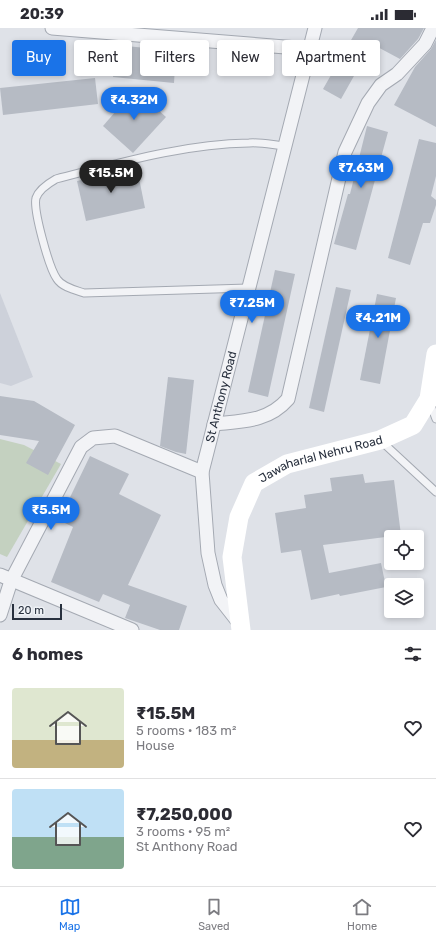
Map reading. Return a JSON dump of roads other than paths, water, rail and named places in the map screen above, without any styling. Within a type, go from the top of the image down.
[{"type":"main road","name":"Jawaharlal Nehru Road","points":[[240,626],[232,557],[239,517],[254,483],[287,464],[380,440],[413,426],[429,399],[436,354]]},
{"type":"street","points":[[52,28],[282,47]]},
{"type":"street","name":"St Anthony Road","points":[[312,40],[315,28]]},
{"type":"street","points":[[214,424],[263,418],[279,410],[288,399],[345,152],[368,103],[381,85],[397,74],[425,44],[433,28]]},
{"type":"street","name":"St Anthony Road","points":[[240,626],[221,600],[215,585],[208,553],[202,472],[303,76]]},
{"type":"street","points":[[0,615],[5,578],[81,447],[93,438],[115,436],[202,472]]},
{"type":"street","points":[[5,578],[132,630]]},
{"type":"lane","points":[[248,288],[84,293],[68,287],[57,280],[51,268],[37,212],[36,198],[44,187],[56,179],[148,156],[219,144],[250,143],[285,146]]},
{"type":"lane","points":[[429,399],[436,419]]},
{"type":"lane","points":[[380,440],[436,492]]}]
